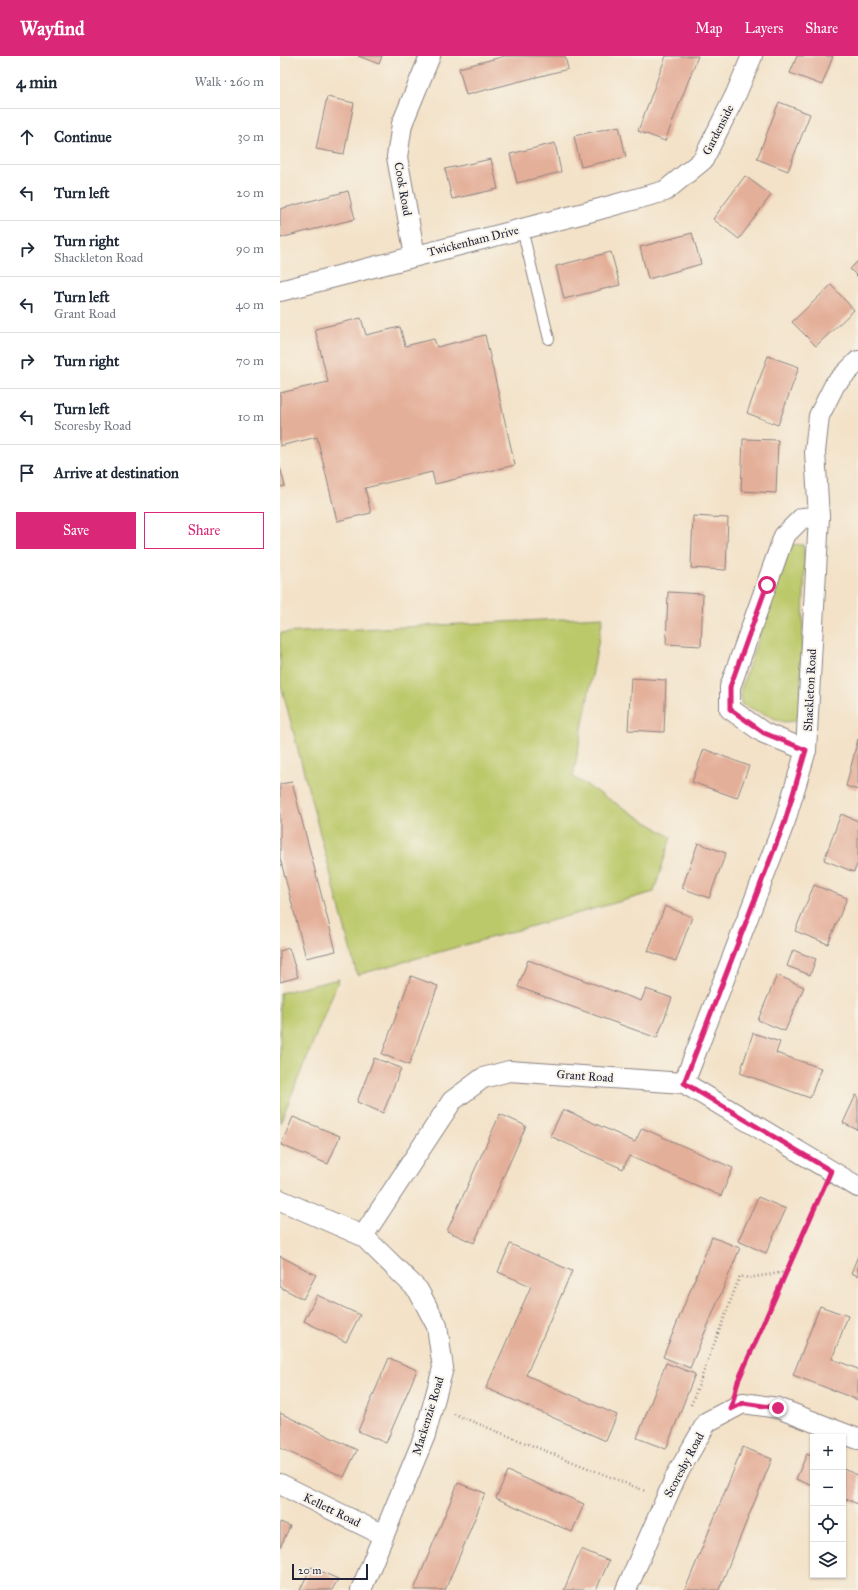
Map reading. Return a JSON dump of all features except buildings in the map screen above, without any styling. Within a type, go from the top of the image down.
[{"type":"street","name":"Cook Road","points":[[415,256],[397,157],[402,124],[430,56]]},
{"type":"street","name":"Gardenside","points":[[665,191],[702,160],[736,94],[752,56]]},
{"type":"street","name":"Twickenham Drive","points":[[280,291],[665,191]]},
{"type":"street","name":"Shackleton Road","points":[[684,1083],[785,821],[806,750],[819,517],[815,452],[819,416],[836,384],[858,361]]},
{"type":"street","points":[[806,750],[764,733],[730,709],[730,687],[784,536],[802,518],[819,517]]},
{"type":"street","name":"Grant Road","points":[[363,1236],[452,1101],[483,1078],[509,1071],[684,1083],[858,1187]]},
{"type":"street","points":[[280,1200],[363,1236]]},
{"type":"street","name":"Mackenzie Road","points":[[361,1590],[424,1435],[443,1368],[437,1326],[418,1290],[363,1236]]},
{"type":"street","name":"Scoresby Road","points":[[626,1590],[676,1476],[707,1422],[743,1403],[778,1408],[858,1439]]},
{"type":"street","name":"Kellett Road","points":[[280,1484],[383,1535]]},
{"type":"lane","points":[[522,229],[550,340]]},
{"type":"path","points":[[731,1409],[738,1381],[831,1171]]},
{"type":"path","points":[[698,1436],[688,1414],[740,1276],[748,1278],[786,1272]]},
{"type":"path","points":[[432,1406],[666,1499]]},
{"type":"green space","points":[[790,544],[803,545],[805,560],[800,707],[796,721],[783,722],[741,704],[741,689]]},
{"type":"green space","points":[[603,617],[573,777],[671,837],[654,892],[357,975],[280,681],[280,633]]},
{"type":"green space","points":[[339,979],[280,1123],[280,993]]},
{"type":"route","points":[[767,585],[730,687],[730,709],[764,733],[806,750],[785,821],[684,1083],[831,1171],[738,1381],[731,1409],[743,1403],[778,1408]]}]
